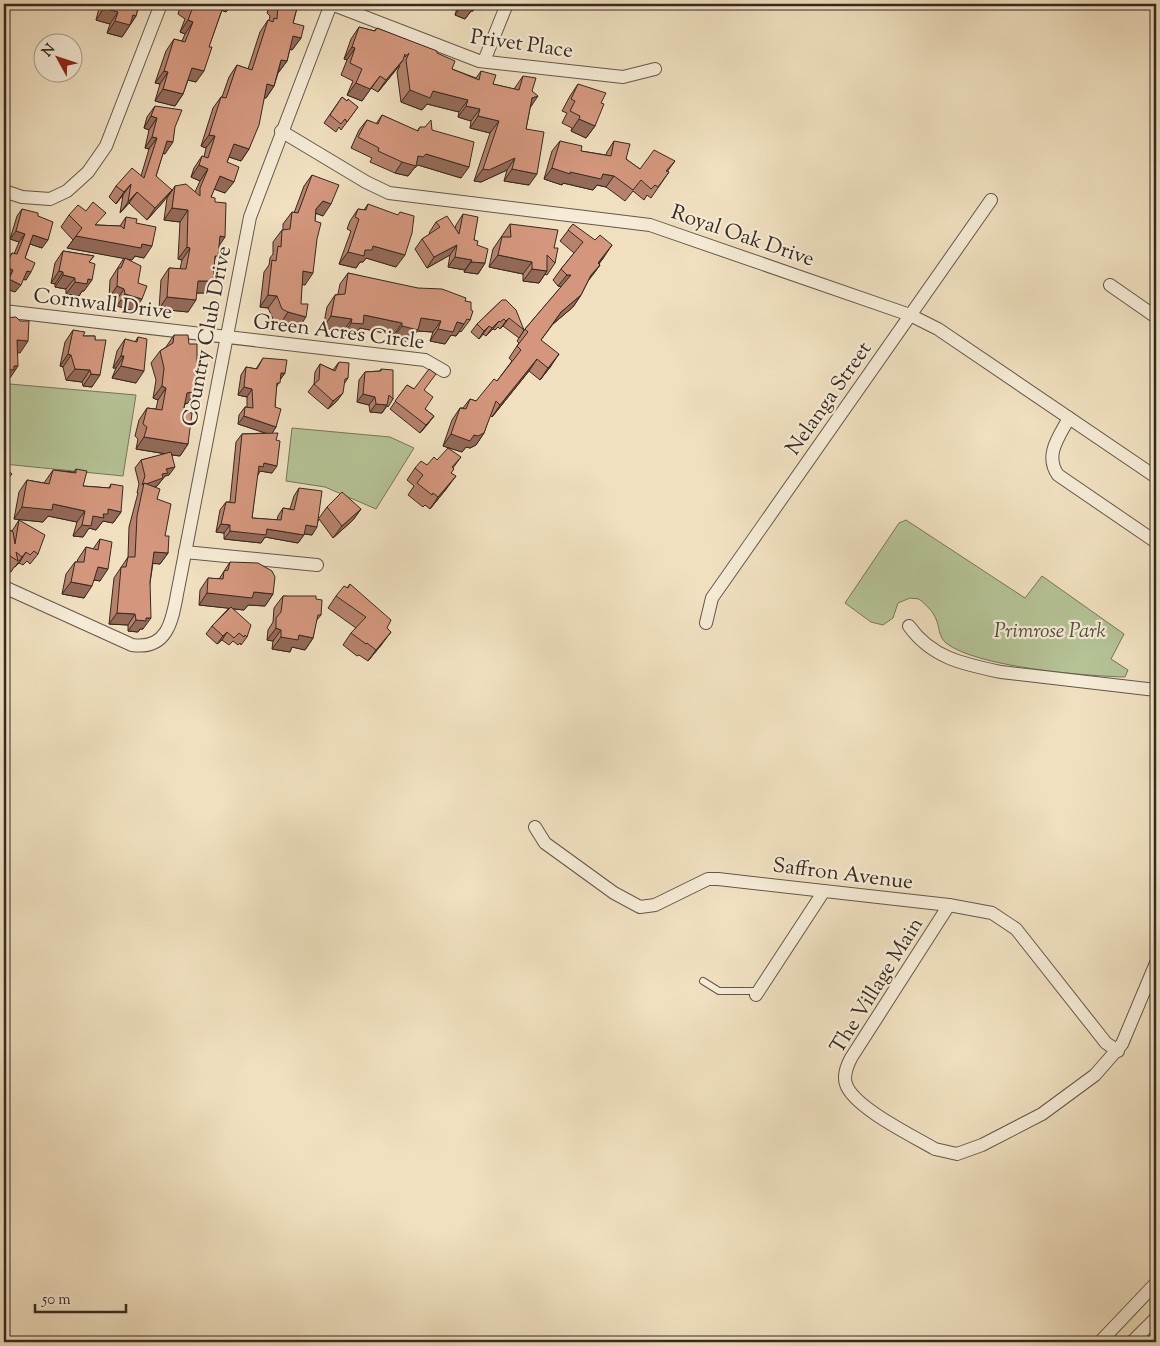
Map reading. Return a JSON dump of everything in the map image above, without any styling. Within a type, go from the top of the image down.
[{"type":"street","points":[[4,191],[29,198],[54,198],[72,188],[88,172],[105,149],[160,4]]},
{"type":"street","name":"Privet Place","points":[[331,4],[458,54],[484,61],[624,77],[655,69]]},
{"type":"street","name":"Country Club Drive","points":[[4,587],[132,645],[142,646],[156,641],[166,633],[172,619],[250,217],[281,131],[331,4]]},
{"type":"street","points":[[484,61],[507,4]]},
{"type":"street","name":"Royal Oak Drive","points":[[281,131],[366,182],[389,193],[650,225],[910,315],[938,329],[1156,477]]},
{"type":"street","name":"Nelanga Street","points":[[706,623],[711,600],[991,200]]},
{"type":"street","points":[[1110,285],[1156,317]]},
{"type":"street","name":"Cornwall Drive","points":[[4,311],[227,337]]},
{"type":"street","name":"Green Acres Circle","points":[[227,337],[425,360],[444,371]]},
{"type":"street","points":[[1069,418],[1052,452],[1052,462],[1058,475],[1156,542]]},
{"type":"street","points":[[185,552],[317,565]]},
{"type":"street","points":[[909,626],[924,644],[934,652],[983,668],[1000,672],[1156,690]]},
{"type":"street","name":"Saffron Avenue","points":[[535,828],[545,843],[614,893],[640,907],[655,904],[710,878],[986,912],[1010,923],[1106,1043],[1118,1051]]},
{"type":"street","points":[[757,993],[824,891]]},
{"type":"street","name":"The Village Main","points":[[949,906],[851,1058],[845,1079],[847,1087],[855,1098],[935,1149],[957,1154],[982,1145],[1042,1114],[1095,1075],[1118,1051],[1140,1005],[1156,963]]},
{"type":"street","points":[[1100,1342],[1156,1282]]},
{"type":"street","points":[[1132,1342],[1156,1318]]},
{"type":"lane","points":[[703,981],[719,991],[757,993]]},
{"type":"green space","points":[[10,384],[136,395],[123,476],[4,464],[4,399]]},
{"type":"green space","points":[[292,428],[390,437],[414,448],[376,509],[325,487],[286,481]]},
{"type":"green space","name":"Primrose Park","points":[[906,520],[1025,598],[1042,576],[1124,634],[1111,659],[1128,670],[1125,677],[1084,675],[1032,669],[981,658],[961,651],[943,640],[935,616],[919,599],[910,598],[898,603],[893,618],[883,625],[871,622],[845,603],[899,523]]},
{"type":"building","points":[[105,4],[139,4],[136,16],[133,15],[130,25],[115,21],[118,12],[104,8]]},
{"type":"building","points":[[188,4],[224,4],[209,47],[212,47],[204,71],[192,68],[183,94],[163,89],[168,72],[164,71],[174,39],[185,42],[193,22],[188,20],[193,7]]},
{"type":"building","points":[[278,4],[298,4],[293,23],[304,26],[301,38],[293,36],[287,61],[281,60],[274,86],[267,84],[259,125],[249,149],[234,144],[227,162],[239,167],[234,182],[220,176],[211,197],[215,198],[215,202],[226,203],[225,237],[220,236],[218,256],[215,256],[213,281],[198,281],[196,300],[167,297],[169,268],[186,269],[190,248],[187,247],[188,210],[172,208],[175,186],[186,184],[200,196],[200,188],[208,169],[199,165],[202,156],[208,158],[215,136],[209,135],[221,97],[226,98],[237,65],[252,70],[268,20],[273,22],[274,18],[277,19]]},
{"type":"building","points":[[462,4],[475,4],[473,9]]},
{"type":"building","points":[[359,27],[375,31],[377,28],[437,51],[437,53],[455,61],[452,69],[479,80],[481,71],[496,75],[493,84],[519,90],[523,76],[536,78],[532,91],[538,96],[532,98],[526,129],[544,132],[537,174],[512,169],[515,158],[489,170],[483,169],[499,121],[478,116],[480,109],[466,106],[468,100],[433,91],[430,98],[410,90],[406,60],[409,53],[405,57],[405,54],[403,60],[386,80],[380,76],[370,89],[356,83],[362,69],[350,63],[355,48],[352,47]]},
{"type":"building","points":[[578,84],[606,93],[601,103],[604,104],[595,126],[579,119],[580,116],[570,111],[575,101],[571,99]]},
{"type":"building","points":[[342,97],[358,107],[347,122],[345,119],[341,124],[330,115]]},
{"type":"building","points":[[155,106],[182,110],[175,127],[173,142],[167,141],[156,176],[172,190],[155,208],[137,192],[128,202],[131,184],[124,192],[116,186],[132,168],[144,178],[157,138],[152,137],[157,118],[151,116]]},
{"type":"building","points":[[382,115],[418,131],[420,127],[425,127],[431,120],[432,130],[474,142],[469,167],[426,154],[423,157],[418,156],[416,166],[378,151],[379,148],[358,137],[367,120],[378,124]]},
{"type":"building","points":[[560,141],[582,146],[581,151],[611,156],[614,141],[630,144],[626,159],[640,169],[654,150],[675,161],[666,171],[669,172],[658,187],[655,185],[651,189],[641,180],[633,190],[614,176],[603,174],[601,179],[570,172],[570,174],[552,168]]},
{"type":"building","points":[[312,175],[339,185],[331,204],[323,201],[316,209],[315,221],[321,223],[313,273],[303,271],[301,304],[308,304],[306,317],[282,309],[277,296],[268,295],[272,260],[276,261],[278,246],[281,247],[282,230],[290,229],[292,212],[298,213]]},
{"type":"building","points":[[93,202],[106,213],[95,225],[121,226],[124,229],[126,217],[137,219],[136,223],[156,227],[152,246],[142,244],[141,248],[76,236],[82,228],[69,215],[78,205],[86,211]]},
{"type":"building","points":[[368,204],[398,215],[400,212],[414,216],[412,233],[405,255],[373,246],[372,250],[365,250],[364,256],[348,252],[359,219],[355,217],[358,209],[366,210]]},
{"type":"building","points":[[22,209],[38,213],[38,216],[53,222],[48,240],[33,235],[25,258],[35,263],[31,272],[27,271],[21,285],[9,279],[13,270],[5,267],[12,253],[17,254],[25,234],[16,231]]},
{"type":"building","points":[[463,214],[478,217],[474,240],[478,241],[477,245],[488,249],[485,263],[471,262],[472,260],[455,257],[457,245],[434,257],[422,239],[440,227],[436,222],[447,216],[459,234]]},
{"type":"building","points":[[510,224],[558,230],[554,248],[558,248],[555,263],[547,255],[547,271],[532,269],[532,262],[498,255],[502,237],[511,237]]},
{"type":"building","points":[[573,224],[595,240],[600,235],[612,245],[598,263],[600,265],[591,275],[581,295],[561,312],[541,340],[559,354],[548,368],[537,359],[500,405],[496,401],[484,433],[478,436],[474,435],[470,441],[451,434],[460,408],[466,409],[470,399],[476,401],[494,379],[497,381],[521,350],[517,346],[528,332],[525,329],[571,275],[567,275],[561,269],[583,242],[568,230]]},
{"type":"building","points":[[63,251],[94,256],[89,262],[95,264],[92,280],[88,279],[87,284],[75,282],[75,278],[63,275],[63,272],[59,271]]},
{"type":"building","points":[[125,258],[141,266],[138,283],[147,286],[142,299],[125,294],[124,289],[117,286],[118,268],[121,268]]},
{"type":"building","points":[[348,273],[418,288],[442,289],[466,298],[465,301],[471,302],[471,310],[473,311],[470,320],[467,319],[464,324],[457,322],[453,332],[438,329],[441,321],[421,318],[418,330],[402,326],[402,323],[364,315],[363,324],[351,323],[352,319],[331,316],[335,295],[345,294]]},
{"type":"building","points":[[502,300],[506,300],[516,310],[524,330],[509,318],[506,321],[504,319],[499,321],[492,328],[489,326],[484,331],[477,324]]},
{"type":"building","points":[[16,317],[20,321],[29,321],[28,341],[17,340],[18,366],[14,366],[14,370],[6,369],[6,374],[4,374],[4,318]]},
{"type":"building","points":[[73,330],[85,332],[83,336],[95,336],[95,340],[106,340],[100,375],[91,374],[90,370],[75,369],[71,355],[68,354]]},
{"type":"building","points":[[174,335],[188,335],[189,344],[197,344],[197,391],[187,393],[183,412],[192,413],[188,444],[144,437],[147,427],[143,424],[147,408],[162,410],[166,388],[162,386],[164,368],[160,351],[173,343]]},
{"type":"building","points":[[138,337],[147,339],[144,371],[121,366],[124,356],[121,356],[125,339],[137,342]]},
{"type":"building","points":[[263,358],[287,360],[285,373],[281,373],[280,383],[277,383],[275,407],[281,409],[276,427],[244,416],[245,407],[253,408],[252,389],[244,387],[246,367],[257,369]]},
{"type":"building","points":[[339,362],[349,363],[348,378],[345,379],[343,393],[333,401],[314,384],[319,380],[320,364],[335,371]]},
{"type":"building","points":[[381,369],[393,370],[393,399],[389,395],[387,405],[376,404],[375,397],[363,394],[365,372],[381,371]]},
{"type":"building","points":[[429,369],[436,374],[424,390],[433,397],[425,409],[434,416],[426,425],[395,401],[407,385],[414,389]]},
{"type":"building","points":[[278,433],[276,440],[280,441],[277,466],[264,463],[263,467],[259,466],[252,518],[281,520],[283,508],[294,510],[299,488],[322,491],[317,527],[306,525],[304,535],[267,529],[266,535],[230,531],[230,525],[221,524],[226,502],[235,503],[242,434]]},
{"type":"building","points":[[448,448],[461,457],[452,467],[454,469],[451,473],[456,476],[438,497],[433,493],[432,495],[417,483],[423,475],[415,468],[421,461],[427,465],[434,457],[437,460]]},
{"type":"building","points":[[171,452],[175,467],[166,469],[168,473],[162,474],[163,478],[142,485],[145,476],[141,460]]},
{"type":"building","points":[[4,467],[12,474],[6,481],[7,486],[4,489]]},
{"type":"building","points":[[76,469],[87,471],[83,486],[110,488],[111,484],[123,486],[121,512],[108,509],[108,514],[103,514],[104,518],[93,516],[91,526],[82,525],[85,511],[53,504],[52,510],[22,507],[27,480],[49,484],[53,470],[76,473]]},
{"type":"building","points":[[144,483],[160,489],[157,499],[171,504],[165,536],[169,536],[168,553],[154,552],[150,582],[151,618],[146,618],[146,621],[136,620],[135,614],[117,613],[121,567],[126,567],[128,557],[135,557],[137,516]]},
{"type":"building","points":[[342,492],[361,509],[342,526],[327,507]]},
{"type":"building","points":[[19,520],[45,535],[38,554],[34,551],[30,555],[26,552],[22,557],[16,552],[18,561],[4,552],[4,527],[13,532],[15,544]]},
{"type":"building","points":[[100,539],[112,542],[108,569],[98,567],[92,586],[71,582],[75,562],[84,562],[86,547],[98,550]]},
{"type":"building","points":[[230,562],[258,563],[272,571],[275,577],[273,594],[254,592],[252,598],[207,593],[208,578],[223,579],[224,571],[228,570]]},
{"type":"building","points":[[350,584],[391,620],[387,628],[391,632],[376,650],[351,633],[366,617],[336,596],[344,586],[348,588]]},
{"type":"building","points":[[283,596],[316,596],[316,599],[322,600],[321,615],[318,615],[313,638],[299,635],[298,640],[281,637],[281,630],[276,628],[276,618],[281,612]]},
{"type":"building","points":[[231,607],[251,625],[247,637],[239,633],[234,638],[227,632],[223,636],[212,626]]}]
